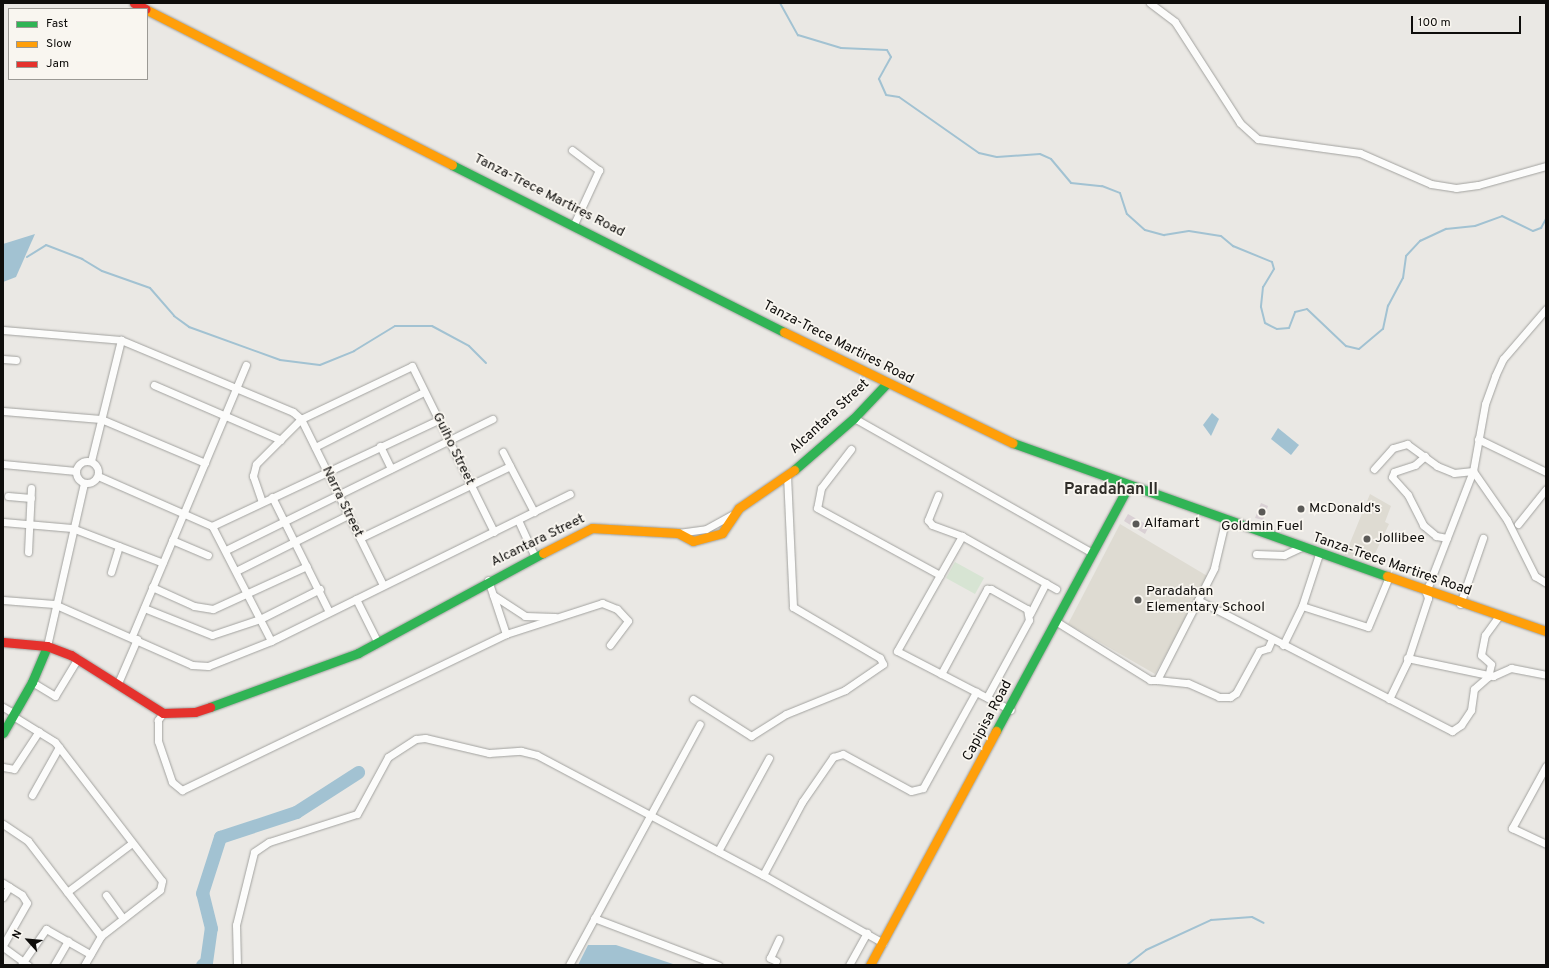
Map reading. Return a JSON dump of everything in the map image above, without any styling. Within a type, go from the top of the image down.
[{"type":"main road","name":"Tanza-Trece Martires Road","points":[[134,3],[144,8]]},
{"type":"main road","name":"Tanza-Trece Martires Road","points":[[148,10],[574,224],[886,384],[1039,455],[1127,489],[1319,554],[1460,604],[1546,631]]},
{"type":"main road","name":"Alcantara Street","points":[[163,714],[196,712],[323,667],[378,643],[414,624],[488,580],[592,528],[678,533],[694,541],[711,538],[722,533],[739,508],[787,476],[854,418],[886,384]]},
{"type":"main road","name":"Capipisa Road","points":[[870,965],[1011,710],[1127,489]]},
{"type":"main road","points":[[3,642],[47,646],[78,658],[163,714]]},
{"type":"main road","points":[[3,733],[32,682],[47,646]]},
{"type":"street","points":[[1150,3],[1176,22],[1240,123],[1258,139],[1360,152],[1431,184],[1456,188],[1478,186],[1546,166]]},
{"type":"street","points":[[572,150],[599,170],[574,224]]},
{"type":"street","points":[[1388,699],[1407,658],[1428,598],[1426,592],[1473,471],[1486,404],[1503,359],[1546,309]]},
{"type":"street","points":[[3,330],[121,340],[292,412],[301,419],[254,471],[262,502]]},
{"type":"street","points":[[91,461],[121,340]]},
{"type":"street","points":[[3,359],[16,360]]},
{"type":"street","points":[[118,683],[152,587],[246,365]]},
{"type":"street","name":"Guiho Street","points":[[301,419],[412,366],[494,532]]},
{"type":"street","points":[[154,385],[225,414],[281,440]]},
{"type":"street","points":[[315,447],[424,392]]},
{"type":"street","points":[[3,411],[101,419],[205,463]]},
{"type":"street","points":[[854,418],[1093,553]]},
{"type":"street","name":"Narra Street","points":[[301,419],[383,585]]},
{"type":"street","points":[[226,550],[492,419]]},
{"type":"street","points":[[212,526],[326,470],[438,420]]},
{"type":"street","points":[[1478,439],[1546,472]]},
{"type":"street","points":[[1374,469],[1393,448],[1406,444],[1425,456],[1437,466],[1454,473],[1473,471]]},
{"type":"street","points":[[380,446],[391,469]]},
{"type":"street","points":[[851,449],[821,488],[817,508],[940,575]]},
{"type":"street","points":[[503,452],[534,512]]},
{"type":"street","points":[[1425,456],[1415,465],[1394,472],[1392,477],[1408,495],[1423,525],[1436,536],[1447,538]]},
{"type":"street","points":[[76,471],[81,462],[91,461]]},
{"type":"street","points":[[84,482],[93,481],[98,476],[98,468],[91,461]]},
{"type":"street","points":[[3,464],[76,471],[84,482]]},
{"type":"street","points":[[360,538],[510,466]]},
{"type":"street","points":[[1473,471],[1507,520],[1535,576],[1546,583]]},
{"type":"street","points":[[98,476],[184,512],[212,526],[226,550],[271,641]]},
{"type":"street","points":[[693,699],[751,736],[786,714],[844,690],[882,664],[880,658],[793,607],[787,476]]},
{"type":"street","points":[[47,646],[54,604],[84,482]]},
{"type":"street","points":[[28,552],[31,488]]},
{"type":"street","points":[[1518,524],[1546,489]]},
{"type":"street","points":[[3,600],[54,604],[201,666],[271,641],[570,494]]},
{"type":"street","points":[[938,495],[928,520],[950,534],[962,536],[1056,589]]},
{"type":"street","points":[[8,496],[31,498]]},
{"type":"street","points":[[272,497],[297,540],[307,566],[320,589],[329,612]]},
{"type":"street","points":[[236,571],[348,515]]},
{"type":"street","points":[[518,520],[535,557]]},
{"type":"street","points":[[3,522],[72,528],[163,563]]},
{"type":"street","points":[[1157,680],[1214,568],[1225,522]]},
{"type":"street","points":[[962,536],[897,651],[1011,710]]},
{"type":"street","points":[[1460,604],[1483,538]]},
{"type":"street","points":[[172,540],[208,555]]},
{"type":"street","points":[[111,572],[119,546]]},
{"type":"street","points":[[1256,554],[1284,555],[1301,548]]},
{"type":"street","points":[[1283,644],[1302,606],[1319,554]]},
{"type":"street","points":[[152,587],[206,609],[248,595],[307,566]]},
{"type":"street","points":[[1302,606],[1368,627],[1388,579]]},
{"type":"street","points":[[488,580],[506,634]]},
{"type":"street","points":[[987,697],[1046,584]]},
{"type":"street","points":[[144,608],[205,635],[221,634],[260,618],[320,589]]},
{"type":"street","points":[[941,674],[987,589],[1027,609],[1030,614]]},
{"type":"street","points":[[493,595],[525,616],[560,618]]},
{"type":"street","points":[[356,598],[378,643]]},
{"type":"street","points":[[1198,600],[1452,731],[1461,725],[1472,707],[1470,698],[1474,689],[1488,674],[1491,664],[1482,655],[1485,635],[1499,616]]},
{"type":"street","points":[[163,714],[158,720],[158,741],[172,782],[182,790],[506,634],[560,618],[595,604],[614,606],[628,623],[610,645]]},
{"type":"street","points":[[1057,622],[1150,680],[1188,683],[1219,697],[1230,697],[1236,693],[1259,651],[1268,648],[1272,639]]},
{"type":"street","points":[[32,682],[55,696],[78,658]]},
{"type":"street","points":[[1407,658],[1496,676],[1511,668],[1546,675]]},
{"type":"street","points":[[763,875],[802,802],[833,757],[842,754],[911,791],[923,788],[976,692]]},
{"type":"street","points":[[3,707],[39,731],[59,747],[132,843],[162,886],[101,936],[84,965]]},
{"type":"street","points":[[569,965],[650,813],[700,724]]},
{"type":"street","points":[[3,767],[14,769],[39,731]]},
{"type":"street","points":[[237,965],[236,925],[254,852],[269,842],[358,814],[388,758],[416,739],[429,738],[489,753],[521,751],[537,755],[650,813],[868,933],[883,943]]},
{"type":"street","points":[[32,794],[59,747]]},
{"type":"street","points":[[718,851],[769,758]]},
{"type":"street","points":[[1546,766],[1512,828],[1546,844]]},
{"type":"street","points":[[3,824],[28,841],[101,936]]},
{"type":"street","points":[[67,892],[132,843]]},
{"type":"street","points":[[3,897],[6,885],[22,894],[27,904],[3,946],[24,964],[44,929],[90,954]]},
{"type":"street","points":[[106,895],[123,918]]},
{"type":"street","points":[[594,918],[718,965]]},
{"type":"street","points":[[849,965],[868,933]]},
{"type":"street","points":[[776,961],[770,958],[779,939]]},
{"type":"street","points":[[54,965],[68,941]]},
{"type":"shaded area","name":"Jollibee","points":[[1370,494],[1391,506],[1385,522],[1389,524],[1371,562],[1345,555]]},
{"type":"shaded area","name":"Paradahan Elementary School","points":[[1120,524],[1209,577],[1155,674],[1068,624]]},
{"type":"green space","points":[[955,562],[984,578],[975,594],[946,578]]},
{"type":"water","points":[[35,234],[16,277],[3,282],[3,244]]},
{"type":"water","points":[[1212,413],[1219,419],[1211,436],[1203,425]]},
{"type":"water","points":[[1278,428],[1299,445],[1291,455],[1271,439]]},
{"type":"water","points":[[588,945],[616,945],[676,965],[578,965]]},
{"type":"building","name":"Goldmin Fuel","points":[[1261,503],[1268,506],[1263,520],[1255,518]]},
{"type":"building","name":"Alfamart","points":[[1128,514],[1149,526],[1145,534],[1124,521]]},
{"type":"waterway","points":[[780,3],[798,35],[841,48],[887,50],[891,57],[879,79],[886,95],[899,97],[979,153],[997,157],[1040,154],[1051,159],[1071,183],[1102,186],[1120,193],[1127,214],[1145,230],[1164,235],[1189,231],[1221,236],[1233,246],[1272,262],[1274,269],[1263,287],[1261,307],[1265,323],[1277,329],[1289,328],[1295,312],[1307,309],[1346,346],[1359,349],[1383,329],[1388,306],[1403,278],[1406,256],[1420,241],[1446,229],[1475,226],[1502,216],[1533,231],[1541,228],[1546,219]]},
{"type":"waterway","points":[[27,257],[46,245],[82,259],[102,271],[150,288],[174,316],[189,327],[280,360],[320,365],[354,351],[395,326],[432,326],[469,346],[486,363]]},
{"type":"waterway","points":[[202,965],[206,962],[211,928],[202,893],[220,837],[296,812],[358,772]]},
{"type":"waterway","points":[[1127,965],[1146,950],[1211,920],[1252,917],[1264,923]]},
{"type":"traffic: fast","points":[[452,165],[784,332]]},
{"type":"traffic: fast","points":[[794,470],[854,418],[886,384]]},
{"type":"traffic: fast","points":[[1013,443],[1387,576]]},
{"type":"traffic: fast","points":[[996,731],[1127,489]]},
{"type":"traffic: fast","points":[[210,707],[358,653],[543,553]]},
{"type":"traffic: fast","points":[[3,733],[32,682],[47,646]]},
{"type":"traffic: slow","points":[[148,11],[452,165]]},
{"type":"traffic: slow","points":[[784,332],[1013,443]]},
{"type":"traffic: slow","points":[[543,553],[592,528],[678,533],[693,541],[722,533],[739,508],[794,470]]},
{"type":"traffic: slow","points":[[1387,576],[1546,631]]},
{"type":"traffic: slow","points":[[870,965],[996,731]]},
{"type":"traffic: jam","points":[[134,3],[144,8]]},
{"type":"traffic: jam","points":[[3,642],[47,646],[71,655],[163,713],[195,712],[210,707]]},
{"type":"place","name":"McDonald's","points":[[1301,509]]},
{"type":"place","name":"Goldmin Fuel","points":[[1262,512]]},
{"type":"place","name":"Alfamart","points":[[1136,524]]},
{"type":"place","name":"Jollibee","points":[[1367,539]]},
{"type":"place","name":"Paradahan Elementary School","points":[[1138,600]]},
{"type":"district","name":"Paradahan II","points":[[1111,490]]}]
